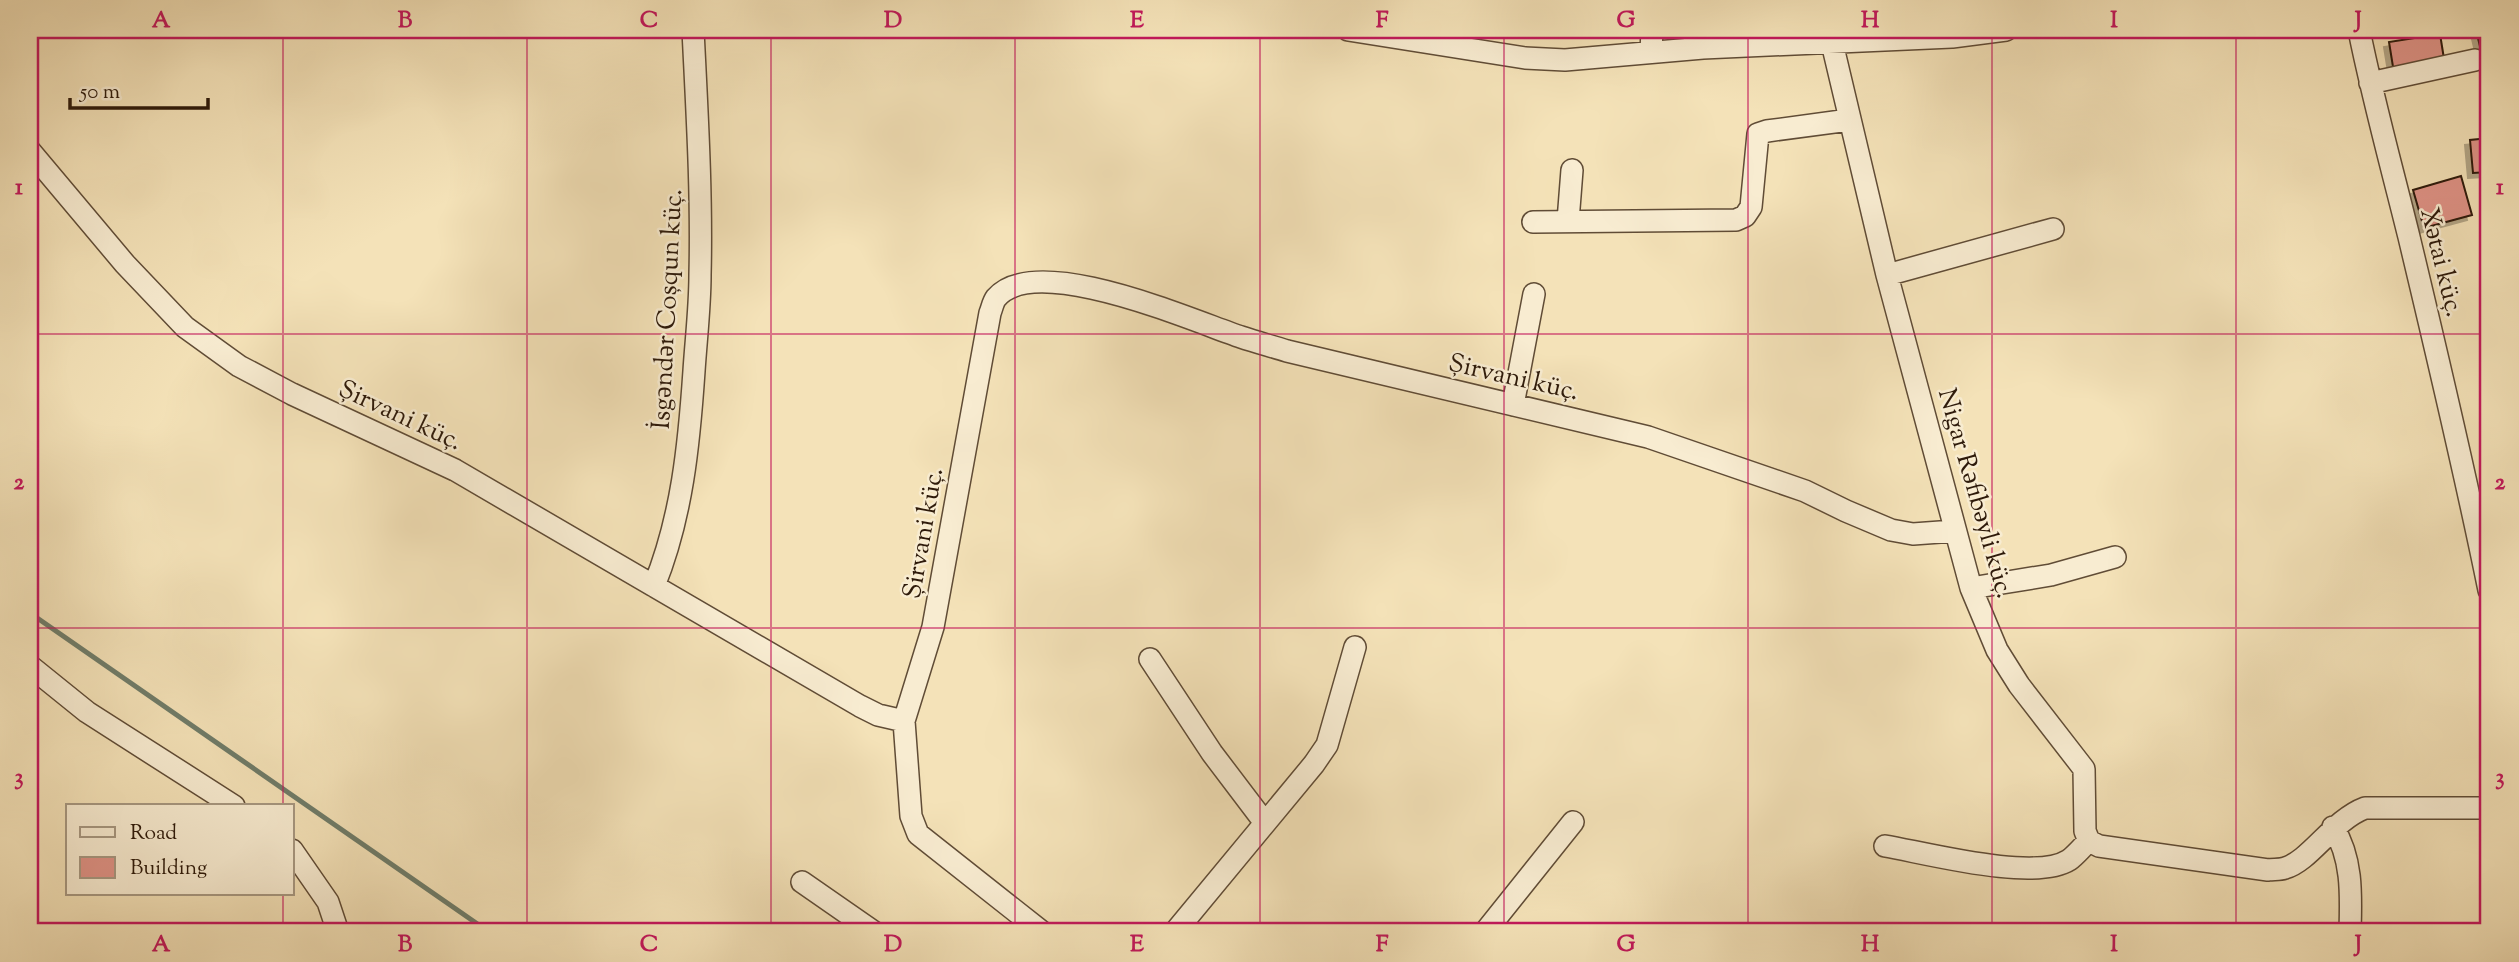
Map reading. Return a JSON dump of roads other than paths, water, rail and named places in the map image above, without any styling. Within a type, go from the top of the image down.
[{"type":"street","name":"İsgəndər Coşqun küç.","points":[[654,586],[668,553],[679,510],[698,318],[700,178],[693,30]]},
{"type":"street","points":[[1348,30],[1466,39],[1541,60],[1952,37],[2006,30]]},
{"type":"street","points":[[1651,52],[1652,30]]},
{"type":"street","name":"Xətai küç.","points":[[2360,30],[2370,83],[2452,423],[2489,590]]},
{"type":"street","name":"Nigar Rəfibəyli küç.","points":[[1832,43],[1887,275],[1971,588],[1997,650],[2019,685],[2084,769],[2085,831],[2089,841]]},
{"type":"street","points":[[2370,83],[2475,60]]},
{"type":"street","points":[[1533,222],[1736,220],[1745,216],[1751,207],[1758,134],[1849,120]]},
{"type":"street","name":"Şirvani küç.","points":[[30,151],[125,264],[185,327],[239,366],[292,394],[455,470],[860,706],[878,715],[904,721],[933,627],[990,313],[996,298],[1008,289],[1026,283],[1064,283],[1103,290],[1287,351],[1648,437],[1805,491],[1891,530],[1913,534],[1954,531]]},
{"type":"street","points":[[1568,221],[1572,170]]},
{"type":"street","points":[[1887,275],[2053,229]]},
{"type":"street","points":[[1513,405],[1534,294]]},
{"type":"street","points":[[1971,588],[2051,575],[2115,557]]},
{"type":"street","points":[[1175,932],[1327,745],[1354,647]]},
{"type":"street","points":[[1150,659],[1212,753],[1265,823]]},
{"type":"street","points":[[30,666],[87,712],[231,804]]},
{"type":"street","points":[[904,721],[911,816],[918,834],[1042,932]]},
{"type":"street","points":[[1885,846],[2005,867],[2046,868],[2068,860],[2089,841],[2099,846],[2268,870],[2297,863],[2333,827],[2355,811],[2375,807],[2489,808]]},
{"type":"street","points":[[1485,932],[1573,822]]},
{"type":"street","points":[[2333,827],[2348,860],[2350,932]]},
{"type":"street","points":[[294,853],[328,902],[338,932]]},
{"type":"street","points":[[802,882],[874,932]]},
{"type":"waterway","points":[[30,613],[489,932]]}]
